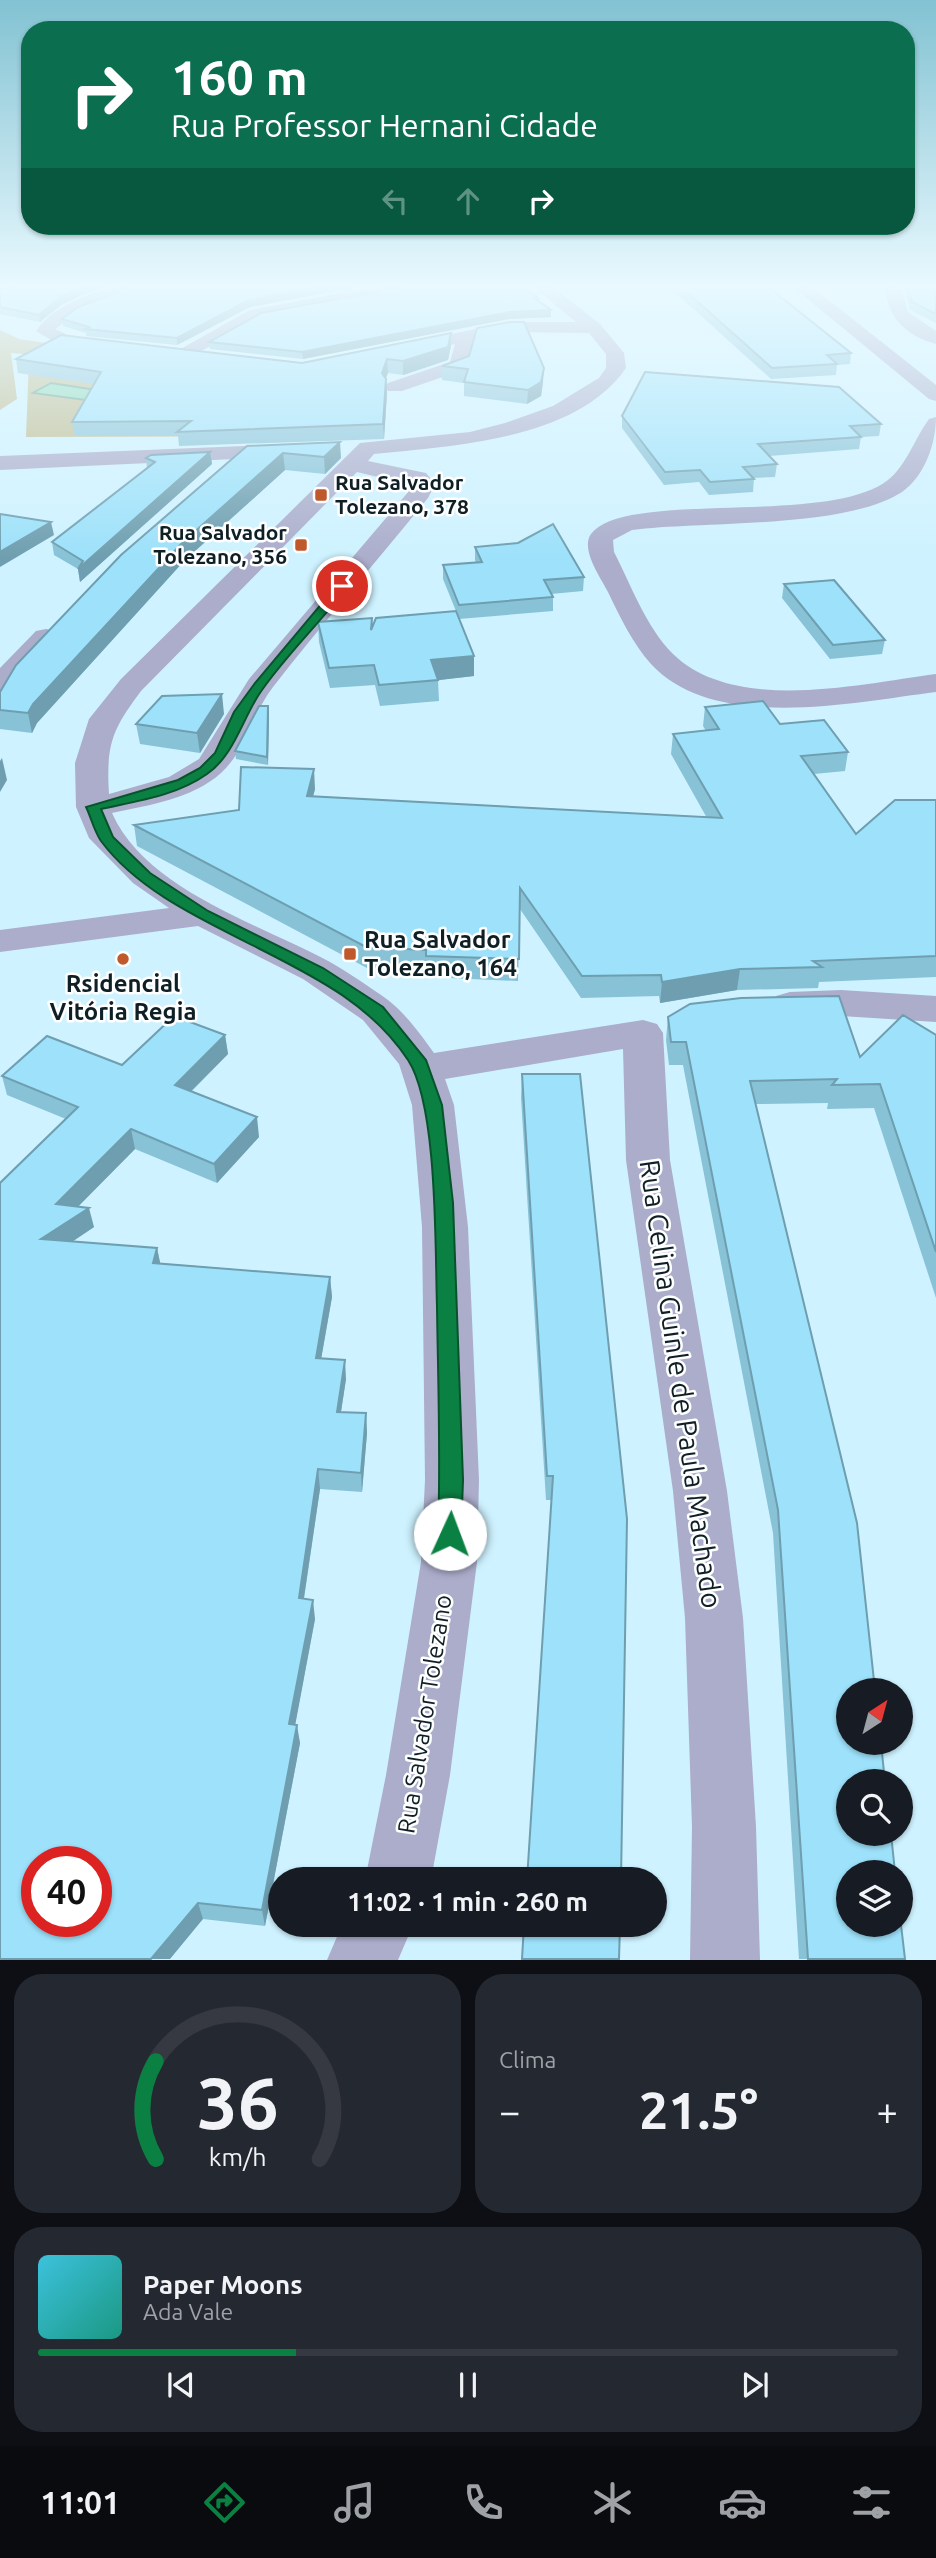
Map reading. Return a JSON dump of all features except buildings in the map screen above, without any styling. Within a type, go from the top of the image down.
[{"type":"street","points":[[395,387],[423,377]]},
{"type":"street","points":[[0,463],[241,453],[342,453],[470,438],[512,428],[586,396],[610,377]]},
{"type":"street","points":[[915,377],[936,395]]},
{"type":"street","points":[[936,423],[897,484],[881,495],[825,508],[626,523],[601,537],[601,552],[662,659],[677,673],[702,686],[752,696],[790,697],[936,683]]},
{"type":"street","points":[[212,479],[241,453]]},
{"type":"street","points":[[93,807],[154,793],[182,783],[204,770],[221,754],[240,712],[259,685],[420,493],[423,484],[418,478],[342,453]]},
{"type":"street","name":"Rua Salvador Tolezano","points":[[342,453],[131,685],[100,725],[92,763],[93,807],[107,838],[145,876],[203,914],[317,971],[377,1011],[421,1069],[433,1105],[444,1203],[451,1507],[449,1562],[418,1775],[400,1867]]},
{"type":"street","points":[[0,685],[66,616]]},
{"type":"street","points":[[0,941],[203,914]]},
{"type":"street","points":[[750,1006],[841,1003],[936,1009]]},
{"type":"street","name":"Rua Celina Guinle de Paula Machado","points":[[421,1069],[659,1023],[649,1160],[700,1491],[714,1618],[724,1827],[725,1959]]},
{"type":"street","points":[[361,1959],[373,1937]]},
{"type":"shaded area","points":[[0,377],[14,377],[17,399],[0,410]]},
{"type":"shaded area","points":[[28,377],[98,377],[307,436],[26,437]]},
{"type":"shaded area","points":[[51,383],[109,392],[93,401],[33,393]]},
{"type":"place","name":"Rua Salvador Tolezano, 378","points":[[321,495]]},
{"type":"place","name":"Rua Salvador Tolezano, 356","points":[[301,545]]},
{"type":"place","name":"Rua Salvador Tolezano, 164","points":[[350,954]]},
{"type":"place","name":"Rsidencial Vitória Regia","points":[[123,959]]},
{"type":"route","points":[[342,586],[259,685],[240,712],[221,754],[204,770],[182,783],[154,793],[93,807],[107,838],[145,876],[203,914],[246,933],[317,971],[377,1011],[418,1060],[433,1105],[444,1203],[452,1480],[450,1534]]}]
